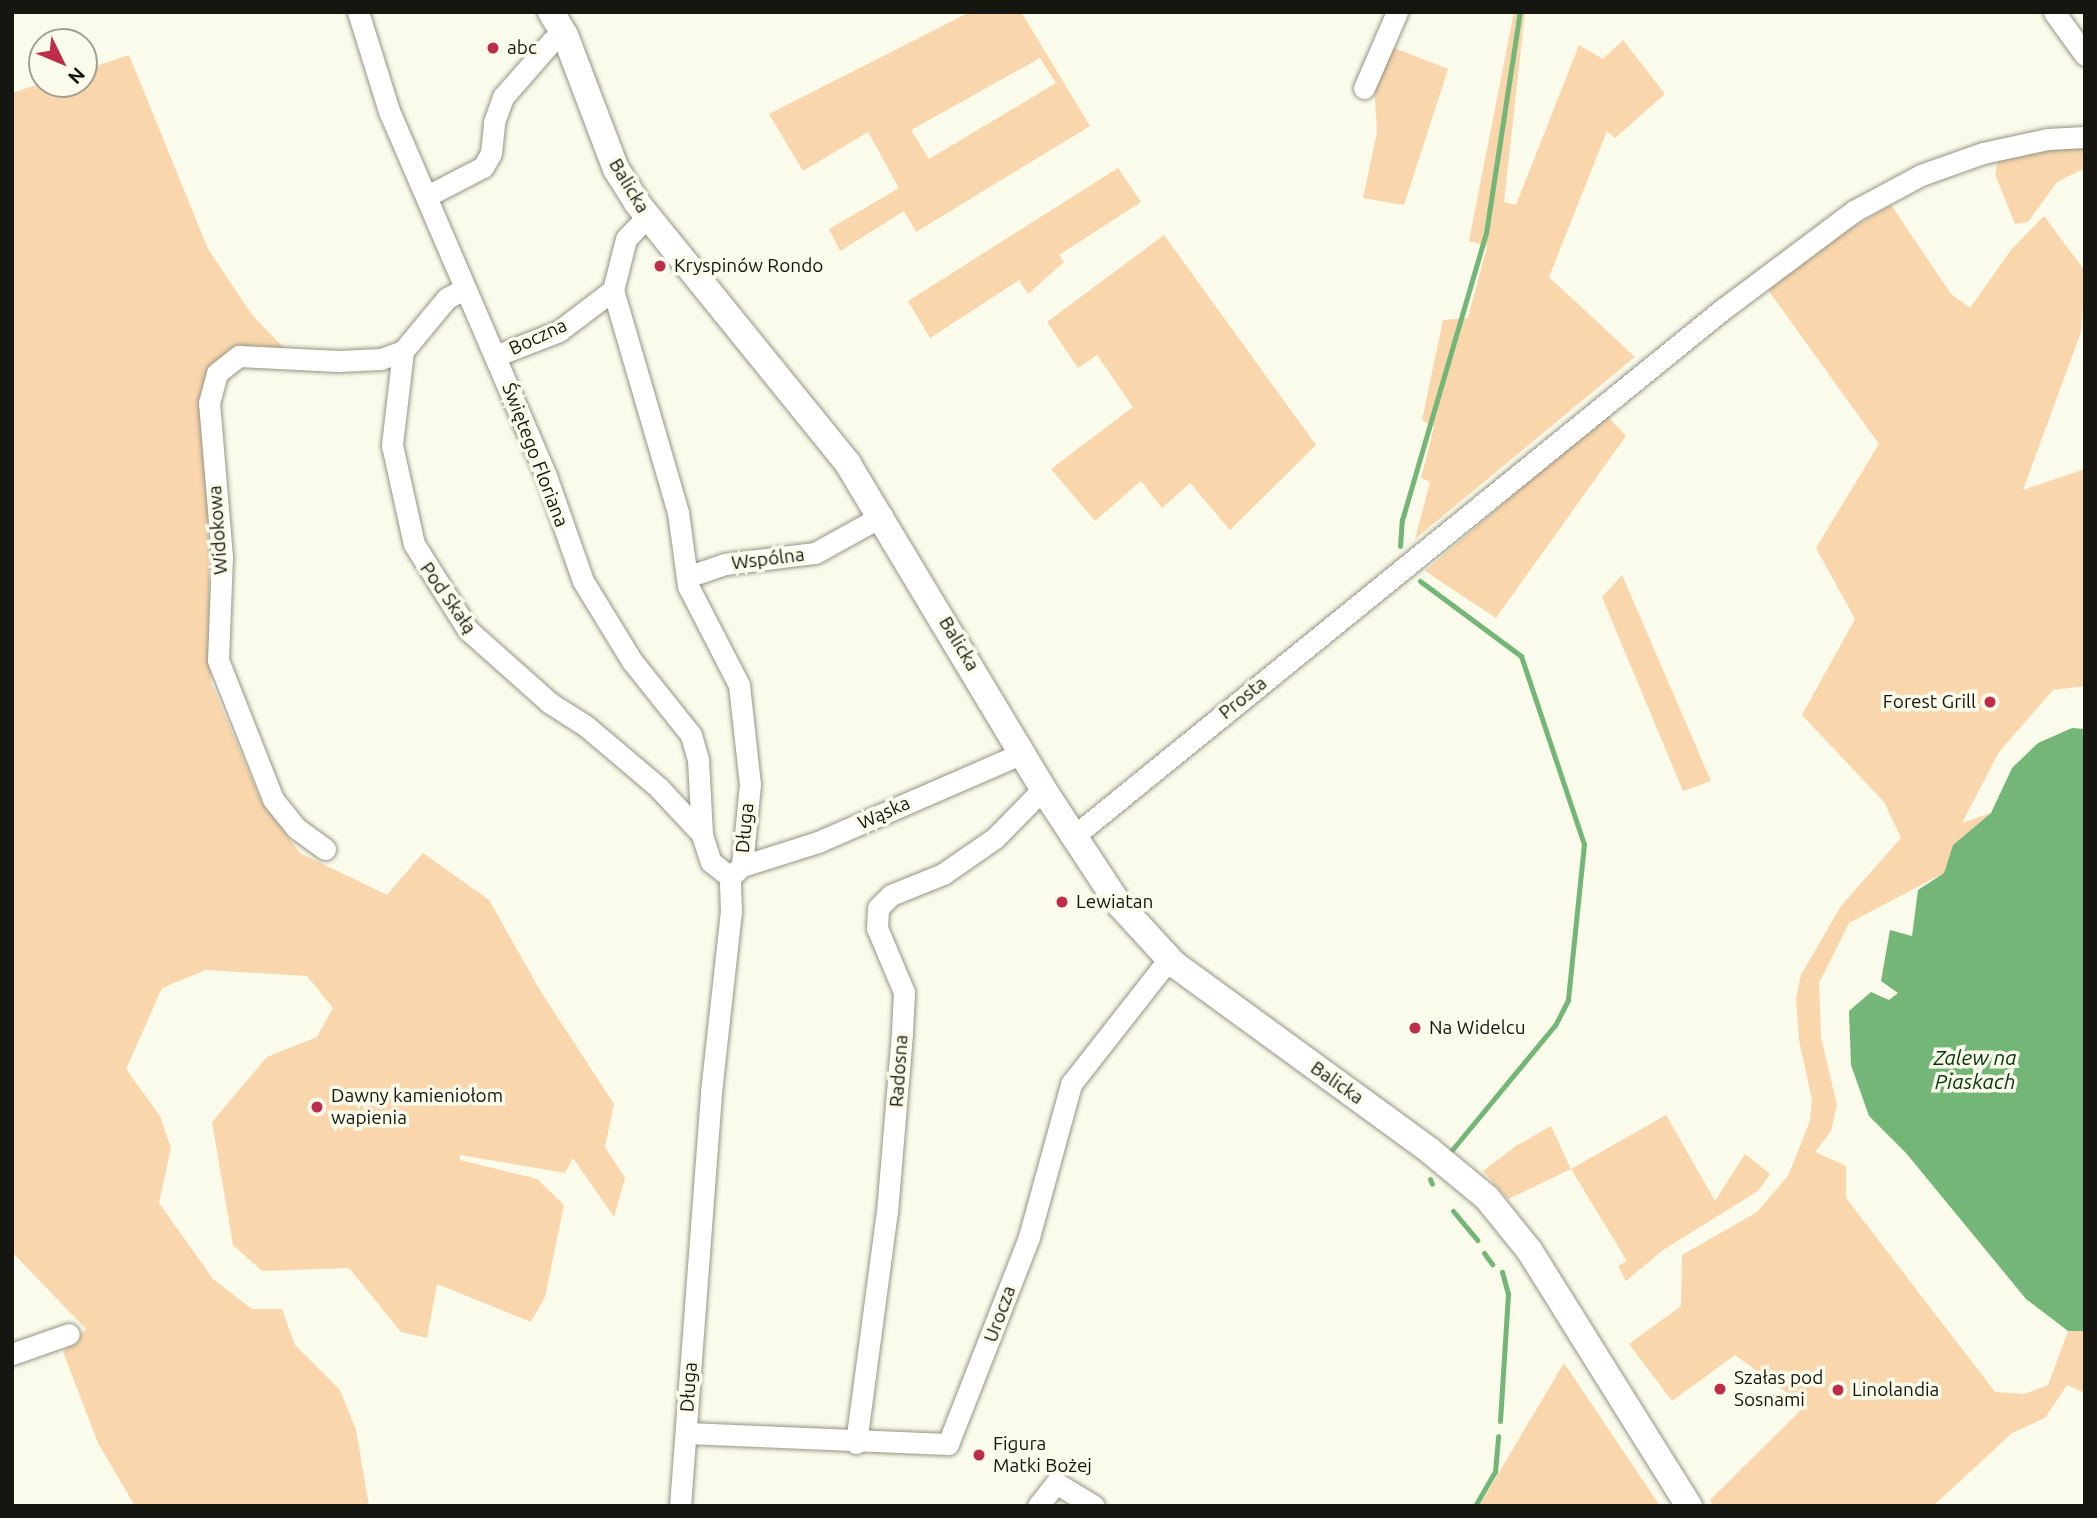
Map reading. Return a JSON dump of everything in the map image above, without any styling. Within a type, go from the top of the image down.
[{"type":"main road","name":"Balicka","points":[[551,12],[564,23],[616,169],[647,218],[811,416],[882,516],[1044,789],[1118,903],[1174,964],[1452,1168],[1487,1198],[1530,1250],[1689,1506]]},
{"type":"street","name":"Świętego Floriana","points":[[358,12],[389,111],[545,473],[583,581],[632,661],[691,736],[698,760],[702,835],[711,862],[736,871]]},
{"type":"street","points":[[1364,88],[1397,12]]},
{"type":"street","points":[[2054,12],[2085,55]]},
{"type":"street","points":[[427,196],[483,167],[491,153],[494,122],[503,97],[552,41],[564,23]]},
{"type":"street","name":"Prosta","points":[[1074,836],[1786,258],[1854,211],[1921,175],[1983,153],[2048,139],[2085,137]]},
{"type":"street","name":"Długa","points":[[647,218],[625,239],[613,290],[678,512],[687,577],[706,625],[739,685],[750,784],[736,871],[711,1092],[680,1506]]},
{"type":"street","points":[[403,351],[446,298],[464,289]]},
{"type":"street","name":"Boczna","points":[[495,356],[559,331],[613,290]]},
{"type":"street","name":"Pod Skałą","points":[[403,351],[393,452],[421,559],[457,607],[468,630],[550,703],[586,726],[659,788],[702,835]]},
{"type":"street","name":"Widokowa","points":[[325,849],[297,829],[273,799],[218,660],[222,557],[209,403],[217,373],[239,356],[338,361],[381,359],[403,351]]},
{"type":"street","name":"Wspólna","points":[[687,577],[725,564],[814,553],[882,516]]},
{"type":"street","name":"Wąska","points":[[736,871],[818,842],[1023,753]]},
{"type":"street","name":"Radosna","points":[[856,1443],[888,1203],[904,992],[877,928],[878,908],[891,895],[943,874],[976,852],[1044,789]]},
{"type":"street","name":"Urocza","points":[[686,1433],[856,1443],[948,1444],[1029,1237],[1071,1084],[1162,968],[1174,964]]},
{"type":"street","points":[[12,1354],[69,1334]]},
{"type":"street","points":[[1038,1506],[1056,1483],[1094,1506]]},
{"type":"shaded area","points":[[970,12],[1021,12],[1090,126],[916,232],[904,211],[840,251],[829,229],[899,188],[868,132],[803,171],[769,114]],"holes":[[[1040,58],[1056,83],[929,159],[911,130]]]},
{"type":"shaded area","points":[[1514,12],[1525,12],[1504,202],[1516,205],[1579,45],[1603,59],[1623,40],[1665,94],[1615,138],[1607,131],[1549,277],[1635,357],[1415,539],[1430,482],[1421,478],[1434,427],[1422,420],[1443,320],[1468,318],[1487,246],[1469,241]]},
{"type":"shaded area","points":[[1392,47],[1448,69],[1404,205],[1363,198],[1377,132],[1374,85]]},
{"type":"shaded area","points":[[129,55],[208,249],[252,315],[288,352],[262,346],[228,352],[207,476],[211,682],[261,801],[300,853],[387,895],[423,853],[489,900],[541,992],[614,1104],[605,1147],[625,1178],[614,1217],[573,1158],[565,1173],[460,1155],[460,1160],[537,1179],[564,1205],[545,1297],[531,1322],[437,1284],[427,1338],[401,1332],[349,1268],[262,1271],[233,1245],[212,1122],[267,1057],[317,1037],[333,1008],[307,976],[206,970],[162,988],[126,1069],[160,1116],[171,1148],[159,1203],[213,1279],[252,1309],[282,1309],[295,1345],[340,1390],[356,1430],[369,1506],[135,1506],[98,1443],[63,1352],[86,1329],[12,1252],[12,93],[28,88],[28,98],[98,98],[98,65]]},
{"type":"shaded area","points":[[2085,145],[2085,168],[2057,182],[2028,222],[2015,224],[1995,174],[1999,157],[2049,146]]},
{"type":"shaded area","points":[[1118,168],[1141,202],[1059,255],[1064,262],[1028,294],[1019,280],[930,338],[908,301]]},
{"type":"shaded area","points":[[1891,205],[1951,294],[1970,308],[2011,250],[2044,216],[2085,271],[2081,332],[2023,490],[2085,469],[2085,686],[2053,690],[1999,752],[1962,823],[1991,813],[1953,845],[1944,873],[1849,923],[1819,983],[1821,1037],[1837,1105],[1831,1131],[1815,1152],[1846,1166],[1846,1198],[1995,1392],[2024,1394],[2048,1385],[2068,1331],[2085,1331],[2085,1393],[2067,1385],[2045,1418],[2012,1433],[1933,1506],[1713,1506],[1710,1500],[1805,1406],[1735,1355],[1672,1401],[1629,1344],[1681,1306],[1682,1255],[1757,1212],[1788,1176],[1810,1121],[1812,1100],[1799,1040],[1796,998],[1801,975],[1841,906],[1901,838],[1884,802],[1802,715],[1855,619],[1816,548],[1879,444],[1766,287],[1809,253]]},
{"type":"shaded area","points":[[1164,235],[1316,445],[1230,530],[1190,483],[1162,508],[1141,481],[1095,521],[1051,469],[1133,407],[1097,355],[1078,368],[1047,322]]},
{"type":"shaded area","points":[[1606,415],[1626,436],[1496,618],[1425,571]]},
{"type":"shaded area","points":[[1622,575],[1711,781],[1683,791],[1602,597]]},
{"type":"shaded area","points":[[1666,1115],[1715,1201],[1745,1154],[1770,1174],[1758,1191],[1663,1250],[1626,1281],[1618,1266],[1627,1261],[1571,1169]]},
{"type":"shaded area","points":[[1551,1126],[1571,1169],[1508,1199],[1483,1171],[1516,1146]]},
{"type":"shaded area","points":[[1564,1363],[1660,1506],[1479,1506]]},
{"type":"water","name":"Zalew na Piaskach","points":[[2072,728],[2085,729],[2085,1331],[2068,1331],[2026,1299],[1906,1153],[1869,1116],[1851,1065],[1849,1011],[1871,992],[1889,1000],[1898,993],[1881,981],[1890,930],[1912,936],[1918,890],[1944,873],[1953,845],[1991,813],[2012,768],[2038,743]]},
{"type":"waterway","points":[[1400,546],[1402,520],[1486,233],[1520,12]]},
{"type":"waterway","points":[[1420,581],[1521,656],[1584,844],[1568,1000],[1555,1025],[1451,1151]]},
{"type":"waterway","points":[[1430,1179],[1432,1184]]},
{"type":"waterway","points":[[1453,1211],[1477,1240]]},
{"type":"waterway","points":[[1484,1253],[1492,1264]]},
{"type":"waterway","points":[[1500,1421],[1508,1294],[1502,1272]]},
{"type":"waterway","points":[[1475,1506],[1495,1472],[1498,1436]]},
{"type":"place","name":"abc","points":[[493,48]]},
{"type":"place","name":"Kryspinów Rondo","points":[[660,266]]},
{"type":"place","name":"Forest Grill","points":[[1990,702]]},
{"type":"place","name":"Lewiatan","points":[[1062,902]]},
{"type":"place","name":"Na Widelcu","points":[[1415,1028]]},
{"type":"place","name":"Dawny kamieniołom wapienia","points":[[317,1107]]},
{"type":"place","name":"Szałas pod Sosnami","points":[[1720,1389]]},
{"type":"place","name":"Linolandia","points":[[1838,1390]]},
{"type":"place","name":"Figura Matki Bożej","points":[[979,1455]]}]
